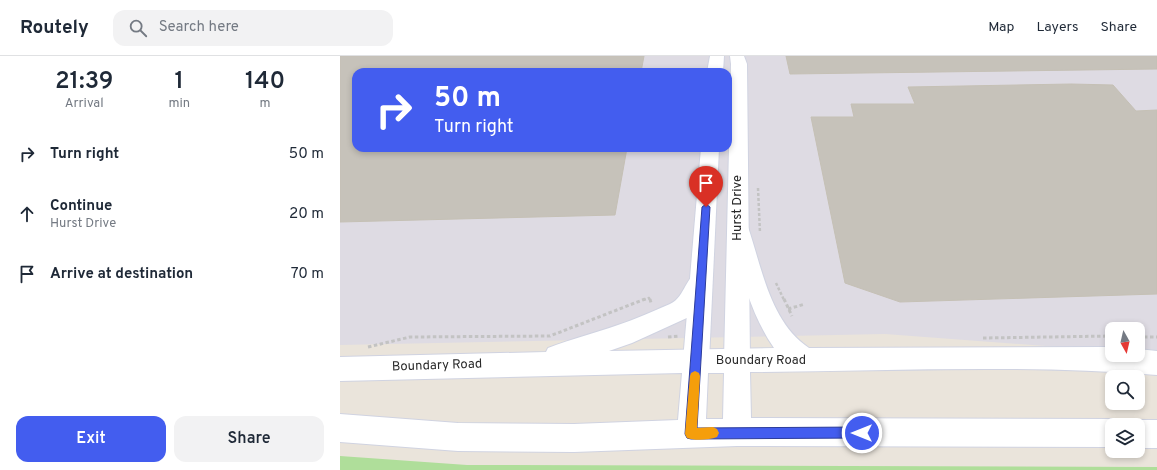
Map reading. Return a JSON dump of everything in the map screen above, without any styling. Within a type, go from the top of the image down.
[{"type":"main road","points":[[716,68],[717,56]]},
{"type":"main road","name":"Hurst Drive","points":[[737,56],[739,64],[737,432]]},
{"type":"main road","points":[[691,434],[710,152]]},
{"type":"main road","points":[[738,227],[763,304],[772,323],[785,345],[807,361]]},
{"type":"main road","points":[[531,364],[593,345],[656,323],[682,310],[692,298],[701,281]]},
{"type":"main road","name":"Boundary Road","points":[[340,369],[696,360],[807,361],[1006,358],[1107,359],[1157,363]]},
{"type":"main road","points":[[340,428],[458,437],[574,438],[737,432],[1105,434]]},
{"type":"main road","points":[[1145,434],[1157,434]]},
{"type":"path","points":[[756,181],[758,188],[760,239]]},
{"type":"path","points":[[773,276],[794,320]]},
{"type":"path","points":[[1145,337],[1157,337]]},
{"type":"shaded area","points":[[340,56],[1157,56],[1157,355],[1145,354],[1145,322],[1105,322],[1105,350],[885,334],[340,345]]},
{"type":"green space","points":[[340,456],[467,465],[1157,467],[1157,470],[340,470]]},
{"type":"building","points":[[340,56],[644,56],[642,68],[352,68],[352,152],[626,152],[615,215],[340,222]]},
{"type":"building","points":[[786,56],[1157,56],[1157,69],[790,74]]},
{"type":"building","points":[[1071,84],[1113,85],[1136,111],[1157,110],[1157,294],[900,302],[845,283],[811,117],[854,117],[851,104],[915,104],[908,87]]},
{"type":"slow traffic","points":[[695,376],[691,434],[713,433]]},
{"type":"route","points":[[706,207],[691,434],[737,432],[862,433]]}]
